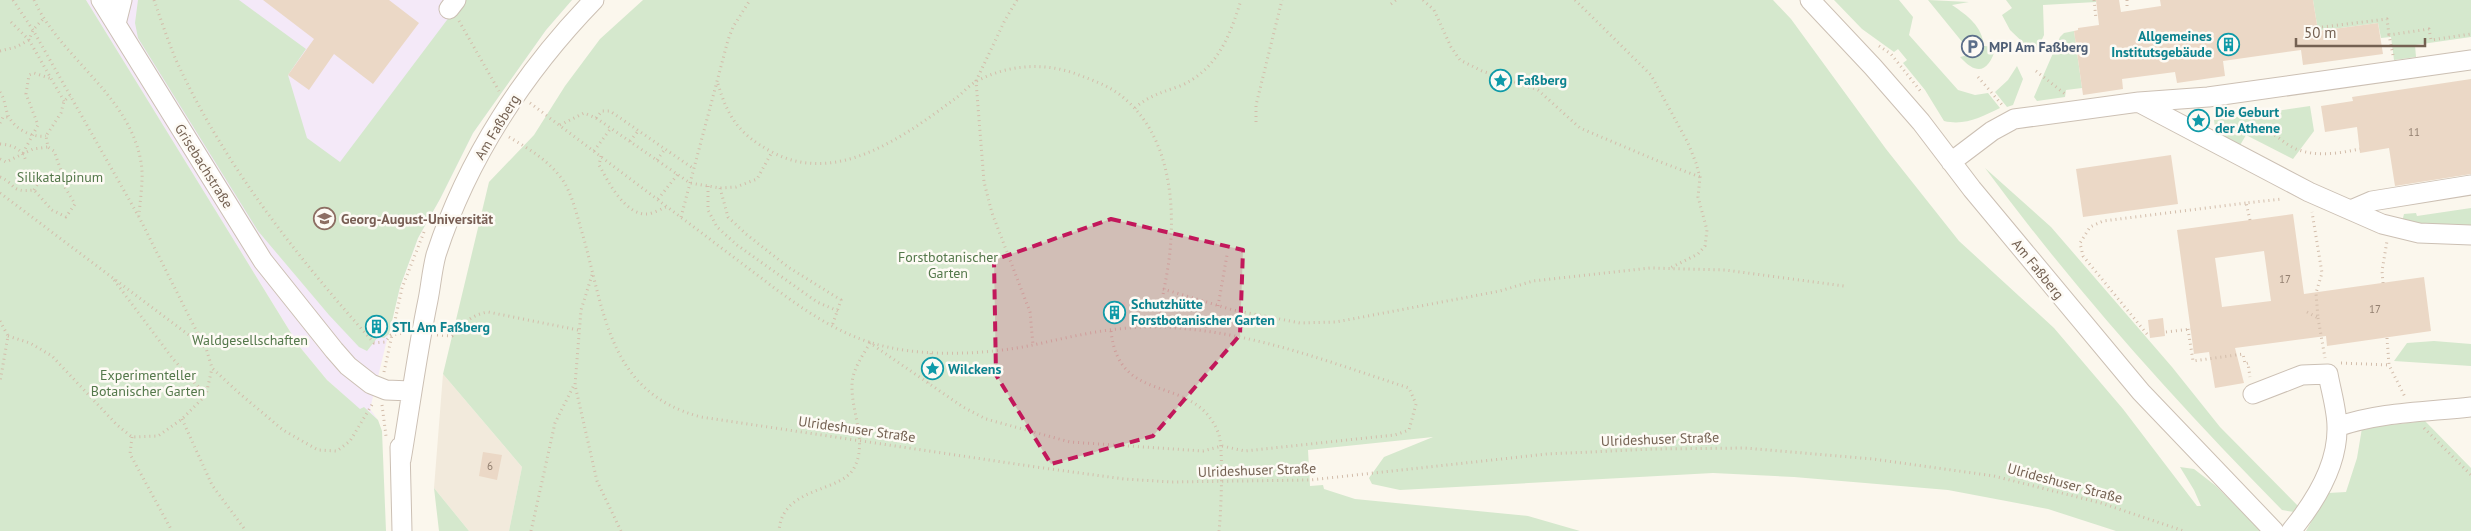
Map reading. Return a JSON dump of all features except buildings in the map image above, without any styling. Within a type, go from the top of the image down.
[{"type":"street","name":"Grisebachstraße","points":[[101,0],[264,261],[348,366],[380,389]]},
{"type":"street","points":[[116,24],[122,0]]},
{"type":"street","name":"Am Faßberg","points":[[402,531],[401,460],[406,391],[432,273],[456,204],[494,129],[516,93],[557,41],[594,0]]},
{"type":"street","name":"Am Faßberg","points":[[1810,0],[1874,67],[1921,122],[1951,162],[2081,322],[2142,392],[2274,531]]},
{"type":"street","points":[[1951,162],[1992,131],[2014,119],[2139,102],[2208,97],[2471,60]]},
{"type":"street","points":[[2139,102],[2301,187],[2390,226],[2419,233],[2471,235]]},
{"type":"street","points":[[2352,210],[2372,200],[2471,185]]},
{"type":"street","name":"Grisebachstraße","points":[[316,326],[364,367],[406,391]]},
{"type":"street","points":[[2253,394],[2302,375],[2328,374],[2337,427],[2332,457],[2320,490],[2310,507],[2291,531]]},
{"type":"street","points":[[380,389],[406,391]]},
{"type":"street","points":[[2337,427],[2357,420],[2471,407]]},
{"type":"path","points":[[13,0],[33,30],[139,217],[206,348],[212,368],[238,393],[283,430],[318,450],[337,451],[350,441],[380,389]]},
{"type":"path","points":[[34,0],[43,19],[105,89],[130,128],[142,163],[139,217]]},
{"type":"path","points":[[154,0],[176,60],[202,109],[238,169],[287,239],[330,293],[374,342]]},
{"type":"path","points":[[681,217],[733,27],[750,0]]},
{"type":"path","points":[[1017,0],[1005,20],[976,81],[984,182],[992,213],[1030,312],[1033,345]]},
{"type":"path","points":[[1135,108],[1144,99],[1182,85],[1202,74],[1225,45],[1241,0]]},
{"type":"path","points":[[1256,122],[1256,105],[1282,0]]},
{"type":"path","points":[[1391,4],[1396,0]]},
{"type":"path","points":[[1422,0],[1434,10],[1451,47],[1460,60],[1482,71],[1538,90],[1580,128],[1658,162],[1700,176]]},
{"type":"path","points":[[1575,0],[1651,75],[1688,143],[1700,176],[1698,197],[1707,230],[1704,246],[1698,254],[1670,268]]},
{"type":"path","points":[[2094,0],[2096,20]]},
{"type":"path","points":[[2127,0],[2127,7]]},
{"type":"path","points":[[454,9],[501,94]]},
{"type":"path","points":[[2322,26],[2386,18],[2393,59]]},
{"type":"path","points":[[0,52],[29,40],[33,30],[43,19]]},
{"type":"path","points":[[11,22],[29,40],[64,101]]},
{"type":"path","points":[[2389,35],[2429,29],[2431,40],[2471,34]]},
{"type":"path","points":[[718,84],[725,106],[740,129],[772,152],[806,163],[836,162],[863,156],[894,140],[957,97],[976,81],[1002,71],[1027,66],[1062,68],[1109,88],[1135,108],[1149,127],[1167,174],[1171,203],[1171,231],[1169,260],[1158,327]]},
{"type":"path","points":[[2036,71],[2086,109]]},
{"type":"path","points":[[23,153],[38,125],[26,94],[29,75],[34,73],[52,79]]},
{"type":"path","points":[[1978,77],[2014,119]]},
{"type":"path","points":[[0,92],[9,117],[32,137],[46,136]]},
{"type":"path","points":[[48,147],[46,136],[61,113],[64,101],[70,96]]},
{"type":"path","points":[[524,99],[818,319],[870,342],[963,407],[986,419],[1070,442],[1203,451],[1222,446],[1245,451],[1395,435],[1408,430],[1416,404],[1409,388],[1288,349],[1218,332],[1134,327],[1033,345],[947,354],[870,342]]},
{"type":"path","points":[[596,118],[602,111],[610,111],[694,169]]},
{"type":"path","points":[[560,125],[584,113],[596,118],[690,183],[720,188],[736,187],[757,179],[772,152]]},
{"type":"path","points":[[0,122],[3,117],[9,117]]},
{"type":"path","points":[[2228,131],[2253,127],[2261,128],[2288,146],[2306,152],[2327,153],[2360,149]]},
{"type":"path","points":[[594,151],[611,128]]},
{"type":"path","name":"Ulrideshuser Straße","points":[[494,129],[537,154],[562,180],[571,196],[607,324],[626,366],[640,384],[666,405],[701,417],[1124,479],[1220,483],[1310,480],[1547,454],[1654,449],[1745,448],[1873,459],[1994,476],[2101,503],[2184,531]]},
{"type":"path","points":[[630,141],[638,130]]},
{"type":"path","points":[[0,144],[11,145],[23,153],[26,161]]},
{"type":"path","points":[[0,159],[6,162],[23,153],[40,147],[48,147],[54,151],[64,176],[63,184],[75,204],[66,216],[52,210],[34,190]]},
{"type":"path","points":[[657,160],[665,149]]},
{"type":"path","points":[[600,156],[599,165],[618,198],[634,211],[647,214],[667,206]]},
{"type":"path","points":[[658,199],[678,174]]},
{"type":"path","points":[[0,177],[5,179],[14,190],[23,192],[34,190],[38,183],[45,178],[64,176]]},
{"type":"path","points":[[708,186],[708,210],[717,227],[737,245],[817,302],[838,311]]},
{"type":"path","points":[[2147,334],[2083,256],[2080,243],[2090,227],[2103,221],[2287,198],[2301,187],[2322,273],[2316,294],[2318,318],[2328,374]]},
{"type":"path","points":[[720,188],[728,217],[746,234],[788,267],[841,300],[832,326]]},
{"type":"path","points":[[0,193],[206,348]]},
{"type":"path","points":[[2246,203],[2250,220]]},
{"type":"path","points":[[2383,283],[2382,271],[2390,226]]},
{"type":"path","points":[[1218,306],[1227,255]]},
{"type":"path","points":[[1163,289],[1218,306],[1300,323],[1336,322],[1500,291],[1533,281],[1650,268],[1725,270],[1844,286]]},
{"type":"path","points":[[593,274],[581,310],[574,385],[597,481],[621,531]]},
{"type":"path","points":[[112,278],[173,359],[206,394]]},
{"type":"path","points":[[447,337],[452,336],[469,318],[476,314],[488,312],[578,330]]},
{"type":"path","points":[[2307,312],[2318,318]]},
{"type":"path","points":[[0,321],[8,336],[0,382]]},
{"type":"path","points":[[2166,332],[2189,329],[2193,361],[2243,354],[2245,364],[2248,363],[2253,394]]},
{"type":"path","points":[[1111,330],[1117,358],[1126,372],[1143,383],[1169,390],[1199,407],[1218,431],[1222,446],[1218,531]]},
{"type":"path","points":[[8,336],[30,343],[52,356],[117,425],[132,437],[158,436],[182,419],[206,394],[212,368]]},
{"type":"path","points":[[2353,364],[2389,365],[2387,338]]},
{"type":"path","points":[[779,531],[780,521],[785,510],[802,497],[844,477],[854,470],[859,457],[859,440],[851,384],[855,370],[870,342]]},
{"type":"path","points":[[928,383],[933,371],[931,352]]},
{"type":"path","points":[[531,531],[555,423],[574,385]]},
{"type":"path","points":[[182,419],[212,485],[246,531]]},
{"type":"path","points":[[132,437],[130,454],[172,531]]},
{"type":"highlighted area","points":[[1111,219],[1243,250],[1240,335],[1153,436],[1051,464],[996,375],[994,260]]},
{"type":"shaded area","name":"Georg-August-Universität","points":[[86,0],[572,0],[546,30],[473,133],[418,238],[400,287],[370,409],[378,420],[369,411],[360,410],[327,380],[299,346]]},
{"type":"shaded area","points":[[443,374],[522,467],[509,531],[469,531],[434,488]]},
{"type":"green space","name":"Experimenteller Botanischer Garten","points":[[0,0],[86,0],[299,346],[327,380],[360,409],[364,407],[378,420],[382,431],[386,531],[0,531]]},
{"type":"green space","name":"Georg-August-Universität","points":[[138,0],[239,0],[306,49],[288,75],[307,138],[340,162],[462,0],[572,0],[546,30],[473,133],[418,238],[400,287],[389,334],[384,338],[378,337],[367,351],[359,347],[329,315],[258,231],[138,38],[135,23]]},
{"type":"green space","name":"Forstbotanischer Garten","points":[[643,0],[1773,0],[1791,19],[1886,149],[1959,241],[2054,328],[2123,409],[2197,506],[2201,506],[2180,467],[2194,469],[2216,486],[2261,531],[2116,531],[2048,509],[1948,490],[1794,477],[1713,473],[1400,490],[1372,484],[1369,478],[1384,457],[1433,437],[1308,450],[1310,486],[1323,485],[1324,489],[1355,499],[1528,516],[1580,531],[509,531],[522,467],[443,374],[489,182],[534,135],[565,86],[600,39]]},
{"type":"green space","points":[[1834,0],[1899,0],[1913,17],[1909,35],[1958,90],[1975,95],[1988,93],[2000,108],[1966,121],[1944,121],[1925,90],[1903,63],[1907,60],[1898,49],[1894,52],[1862,29]]},
{"type":"green space","points":[[1928,0],[1969,2],[1952,5],[1977,27],[1984,46],[1996,47],[1990,62],[1986,66],[1977,69],[1960,57],[1972,54]]},
{"type":"green space","points":[[2006,0],[2096,0],[2096,2],[2043,5],[2044,35],[2035,54],[2010,30],[2002,15],[2012,8]]},
{"type":"green space","points":[[2313,0],[2471,0],[2471,37],[2415,45],[2416,57],[2394,60],[2391,37],[2381,38],[2378,23],[2318,31]]},
{"type":"green space","points":[[2074,31],[2082,88],[2066,90],[2065,97],[2037,101],[2034,97],[2060,37],[2064,33]]},
{"type":"green space","points":[[2017,66],[2023,79],[2013,105],[2007,107],[1995,92],[2008,80]]},
{"type":"green space","points":[[2310,106],[2314,131],[2293,159],[2246,135],[2239,147],[2216,135],[2214,120]]},
{"type":"green space","points":[[1985,168],[2051,227],[2172,367],[2220,427],[2299,507],[2294,512],[2282,510],[2165,386],[2054,258]]},
{"type":"green space","points":[[2471,208],[2471,226],[2454,228],[2402,222],[2404,214],[2416,213],[2417,216]]},
{"type":"green space","points":[[2434,341],[2471,344],[2471,366],[2394,361],[2407,343]]},
{"type":"green space","points":[[2425,421],[2471,468],[2471,531],[2306,531],[2328,493],[2346,492],[2357,458],[2362,428]]},
{"type":"green space","points":[[434,488],[469,531],[439,531]]},
{"type":"place","name":"Allgemeines Institutsgebäude","points":[[2228,44]]},
{"type":"place","name":"MPI Am Faßberg","points":[[1973,47]]},
{"type":"place","name":"Faßberg","points":[[1501,80]]},
{"type":"place","name":"Die Geburt der Athene","points":[[2199,120]]},
{"type":"place","name":"Georg-August-Universität","points":[[325,219]]},
{"type":"place","name":"Schutzhütte Forstbotanischer Garten","points":[[1115,312]]},
{"type":"place","name":"STL Am Faßberg","points":[[376,327]]},
{"type":"place","name":"Wilckens","points":[[932,369]]},
{"type":"park label","name":"Silikatalpinum","points":[[60,177]]},
{"type":"park label","name":"Waldgesellschaften","points":[[250,340]]}]
